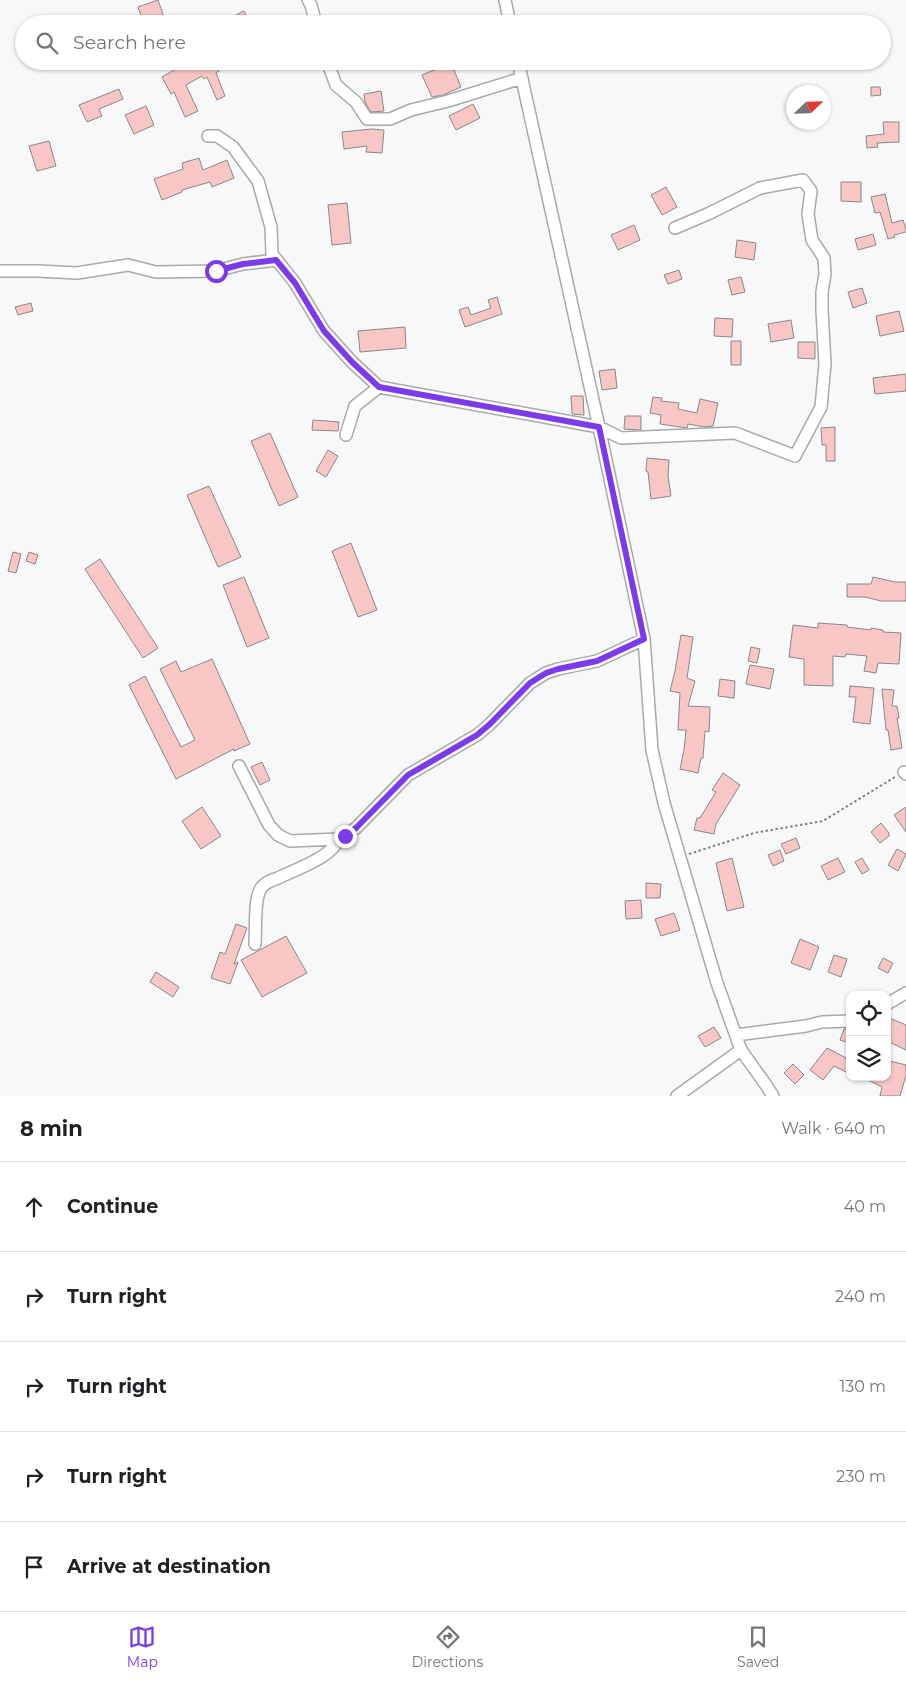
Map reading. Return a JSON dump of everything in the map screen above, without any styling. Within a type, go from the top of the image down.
[{"type":"street","points":[[308,0],[314,15]]},
{"type":"street","points":[[505,0],[508,15]]},
{"type":"street","points":[[331,70],[336,84],[356,102],[367,119],[390,119],[411,110],[448,101],[522,78]]},
{"type":"street","points":[[520,70],[644,639],[652,750],[664,803],[717,983],[741,1050],[772,1096]]},
{"type":"street","points":[[208,136],[217,136],[233,147],[258,181],[271,227],[272,254],[295,283],[324,331],[352,362],[379,387],[599,427],[621,438],[736,434],[795,456],[821,407],[825,364],[822,310],[825,274],[824,258],[812,240],[808,214],[811,191],[803,180],[760,188],[675,228]]},
{"type":"street","points":[[0,271],[77,274],[128,265],[156,272],[216,271],[243,264],[276,260]]},
{"type":"street","points":[[346,435],[355,406],[379,387]]},
{"type":"street","points":[[255,944],[257,899],[261,887],[310,863],[335,847],[339,839],[356,828],[408,775],[477,735],[530,683],[546,673],[558,669],[597,661],[644,639]]},
{"type":"street","points":[[239,766],[269,825],[278,835],[290,840],[339,839]]},
{"type":"street","points":[[891,1002],[906,993]]},
{"type":"street","points":[[736,1036],[822,1022],[846,1021]]},
{"type":"street","points":[[677,1096],[741,1050]]},
{"type":"path","points":[[680,856],[754,833],[823,821],[905,773]]},
{"type":"building","points":[[158,0],[163,15],[141,15],[138,7]]},
{"type":"building","points":[[244,11],[246,15],[236,15]]},
{"type":"building","points":[[174,70],[219,70],[216,73],[225,96],[217,100],[207,77],[204,79],[202,76],[186,85],[198,111],[185,117],[174,92],[171,94],[162,77]]},
{"type":"building","points":[[434,70],[454,70],[461,87],[443,95],[432,97],[422,75]]},
{"type":"building","points":[[871,87],[880,87],[881,95],[871,96]]},
{"type":"building","points":[[119,89],[123,99],[99,109],[102,116],[87,122],[79,105]]},
{"type":"building","points":[[381,91],[384,111],[371,112],[365,102],[364,94]]},
{"type":"building","points":[[473,104],[480,118],[456,130],[449,116]]},
{"type":"building","points":[[146,106],[154,125],[134,134],[125,115]]},
{"type":"building","points":[[883,122],[899,122],[899,142],[877,143],[878,147],[867,148],[866,136],[884,134]]},
{"type":"building","points":[[372,129],[384,130],[382,153],[366,152],[367,146],[344,149],[342,132]]},
{"type":"building","points":[[49,141],[56,166],[37,171],[29,146]]},
{"type":"building","points":[[199,158],[203,170],[227,160],[234,178],[212,187],[210,182],[182,190],[182,192],[162,200],[154,179],[183,169],[182,163]]},
{"type":"building","points":[[841,182],[861,182],[861,202],[841,201]]},
{"type":"building","points":[[666,187],[677,207],[662,215],[651,195]]},
{"type":"building","points":[[885,194],[892,223],[903,220],[906,229],[906,232],[894,235],[895,237],[888,239],[880,212],[875,213],[871,197]]},
{"type":"building","points":[[347,203],[351,243],[332,245],[328,205]]},
{"type":"building","points":[[634,225],[640,240],[618,250],[611,235]]},
{"type":"building","points":[[873,234],[876,245],[858,250],[855,239]]},
{"type":"building","points":[[737,240],[756,243],[754,260],[735,257]]},
{"type":"building","points":[[679,270],[682,279],[668,284],[664,275]]},
{"type":"building","points":[[741,277],[745,292],[732,295],[728,280]]},
{"type":"building","points":[[862,288],[867,303],[853,308],[848,292]]},
{"type":"building","points":[[497,297],[502,314],[465,327],[459,310],[468,307],[471,315],[491,308],[488,300]]},
{"type":"building","points":[[31,303],[33,311],[18,315],[15,307]]},
{"type":"building","points":[[899,311],[904,331],[880,336],[876,316]]},
{"type":"building","points":[[715,318],[733,319],[732,337],[714,336]]},
{"type":"building","points":[[791,320],[794,338],[771,342],[768,324]]},
{"type":"building","points":[[405,327],[406,348],[360,352],[358,331]]},
{"type":"building","points":[[731,341],[741,341],[741,365],[731,365]]},
{"type":"building","points":[[798,342],[815,342],[815,359],[798,358]]},
{"type":"building","points":[[615,369],[617,388],[602,390],[599,371]]},
{"type":"building","points":[[906,374],[906,391],[875,394],[873,378]]},
{"type":"building","points":[[571,396],[583,396],[584,415],[572,414]]},
{"type":"building","points":[[653,397],[662,398],[661,401],[679,403],[678,409],[697,413],[700,399],[718,403],[713,426],[704,427],[688,424],[687,428],[660,424],[661,415],[650,413]]},
{"type":"building","points":[[625,416],[641,416],[641,430],[624,429]]},
{"type":"building","points":[[313,420],[339,422],[338,431],[312,430]]},
{"type":"building","points":[[835,427],[835,461],[826,461],[826,445],[822,445],[821,428]]},
{"type":"building","points":[[270,433],[298,497],[279,506],[251,441]]},
{"type":"building","points":[[328,450],[338,456],[326,477],[316,471]]},
{"type":"building","points":[[647,458],[669,460],[668,476],[671,496],[651,499],[648,472],[646,471]]},
{"type":"building","points":[[209,486],[241,557],[218,567],[187,495]]},
{"type":"building","points":[[351,543],[377,610],[358,617],[332,551]]},
{"type":"building","points":[[13,552],[21,554],[16,573],[8,571]]},
{"type":"building","points":[[29,552],[38,555],[35,564],[26,561]]},
{"type":"building","points":[[100,559],[158,648],[143,658],[85,569]]},
{"type":"building","points":[[244,577],[269,638],[247,647],[223,585]]},
{"type":"building","points":[[873,577],[895,582],[906,582],[906,601],[881,601],[865,597],[847,597],[847,584],[871,584]]},
{"type":"building","points":[[818,623],[901,633],[899,664],[878,663],[876,673],[864,671],[867,656],[846,654],[845,657],[833,656],[833,686],[804,685],[804,659],[789,657],[793,625],[818,628]]},
{"type":"building","points":[[681,635],[693,637],[687,678],[695,681],[688,706],[710,707],[709,732],[705,731],[703,758],[701,758],[698,773],[680,769],[686,730],[678,730],[680,693],[670,691]]},
{"type":"building","points":[[751,647],[760,649],[757,663],[748,661]]},
{"type":"building","points":[[212,659],[250,744],[234,751],[234,749],[176,779],[129,685],[145,676],[181,747],[195,740],[160,669],[176,661],[181,672]]},
{"type":"building","points":[[750,665],[774,669],[770,689],[746,684]]},
{"type":"building","points":[[720,679],[735,681],[734,698],[718,696]]},
{"type":"building","points":[[850,686],[874,688],[870,724],[853,722],[856,697],[849,697]]},
{"type":"building","points":[[882,689],[894,690],[892,706],[897,706],[902,748],[891,750],[888,730],[886,730]]},
{"type":"building","points":[[262,762],[270,780],[260,785],[251,767]]},
{"type":"building","points":[[723,773],[740,785],[716,824],[714,834],[694,830],[697,818],[700,818],[716,792],[712,790]]},
{"type":"building","points":[[202,807],[221,836],[201,849],[182,821]]},
{"type":"building","points":[[906,807],[906,832],[894,815]]},
{"type":"building","points":[[881,823],[889,833],[889,836],[880,843],[871,832]]},
{"type":"building","points":[[796,838],[800,848],[786,854],[781,844]]},
{"type":"building","points":[[897,849],[906,854],[898,871],[888,865]]},
{"type":"building","points":[[780,850],[784,861],[773,866],[768,855]]},
{"type":"building","points":[[732,858],[744,907],[727,911],[716,863]]},
{"type":"building","points":[[838,858],[845,872],[828,880],[821,866]]},
{"type":"building","points":[[862,858],[869,870],[862,874],[855,862]]},
{"type":"building","points":[[646,883],[661,884],[660,898],[646,898]]},
{"type":"building","points":[[641,900],[642,918],[626,919],[625,901]]},
{"type":"building","points":[[674,913],[680,930],[661,936],[655,919]]},
{"type":"building","points":[[236,924],[247,928],[234,964],[238,962],[230,984],[211,978],[220,952],[225,954]]},
{"type":"building","points":[[286,936],[307,973],[262,997],[241,960]]},
{"type":"building","points":[[800,939],[819,947],[810,970],[791,963]]},
{"type":"building","points":[[834,955],[847,959],[841,977],[828,972]]},
{"type":"building","points":[[883,958],[893,963],[888,973],[878,968]]},
{"type":"building","points":[[156,972],[179,987],[173,997],[150,982]]},
{"type":"building","points":[[891,1019],[906,1025],[906,1050],[891,1043]]},
{"type":"building","points":[[714,1027],[721,1038],[705,1047],[698,1036]]},
{"type":"building","points":[[844,1029],[846,1029],[846,1042],[840,1040]]},
{"type":"building","points":[[827,1048],[846,1058],[846,1072],[834,1066],[823,1080],[810,1070]]},
{"type":"building","points":[[891,1061],[906,1065],[906,1075],[900,1096],[880,1096],[882,1087],[870,1081],[891,1081]]},
{"type":"building","points":[[793,1064],[804,1075],[795,1084],[784,1073]]},
{"type":"route","points":[[216,271],[243,264],[276,260],[295,283],[324,331],[352,362],[379,387],[599,427],[644,639],[597,661],[558,669],[546,673],[530,683],[477,735],[408,775],[356,828],[345,836]]}]
